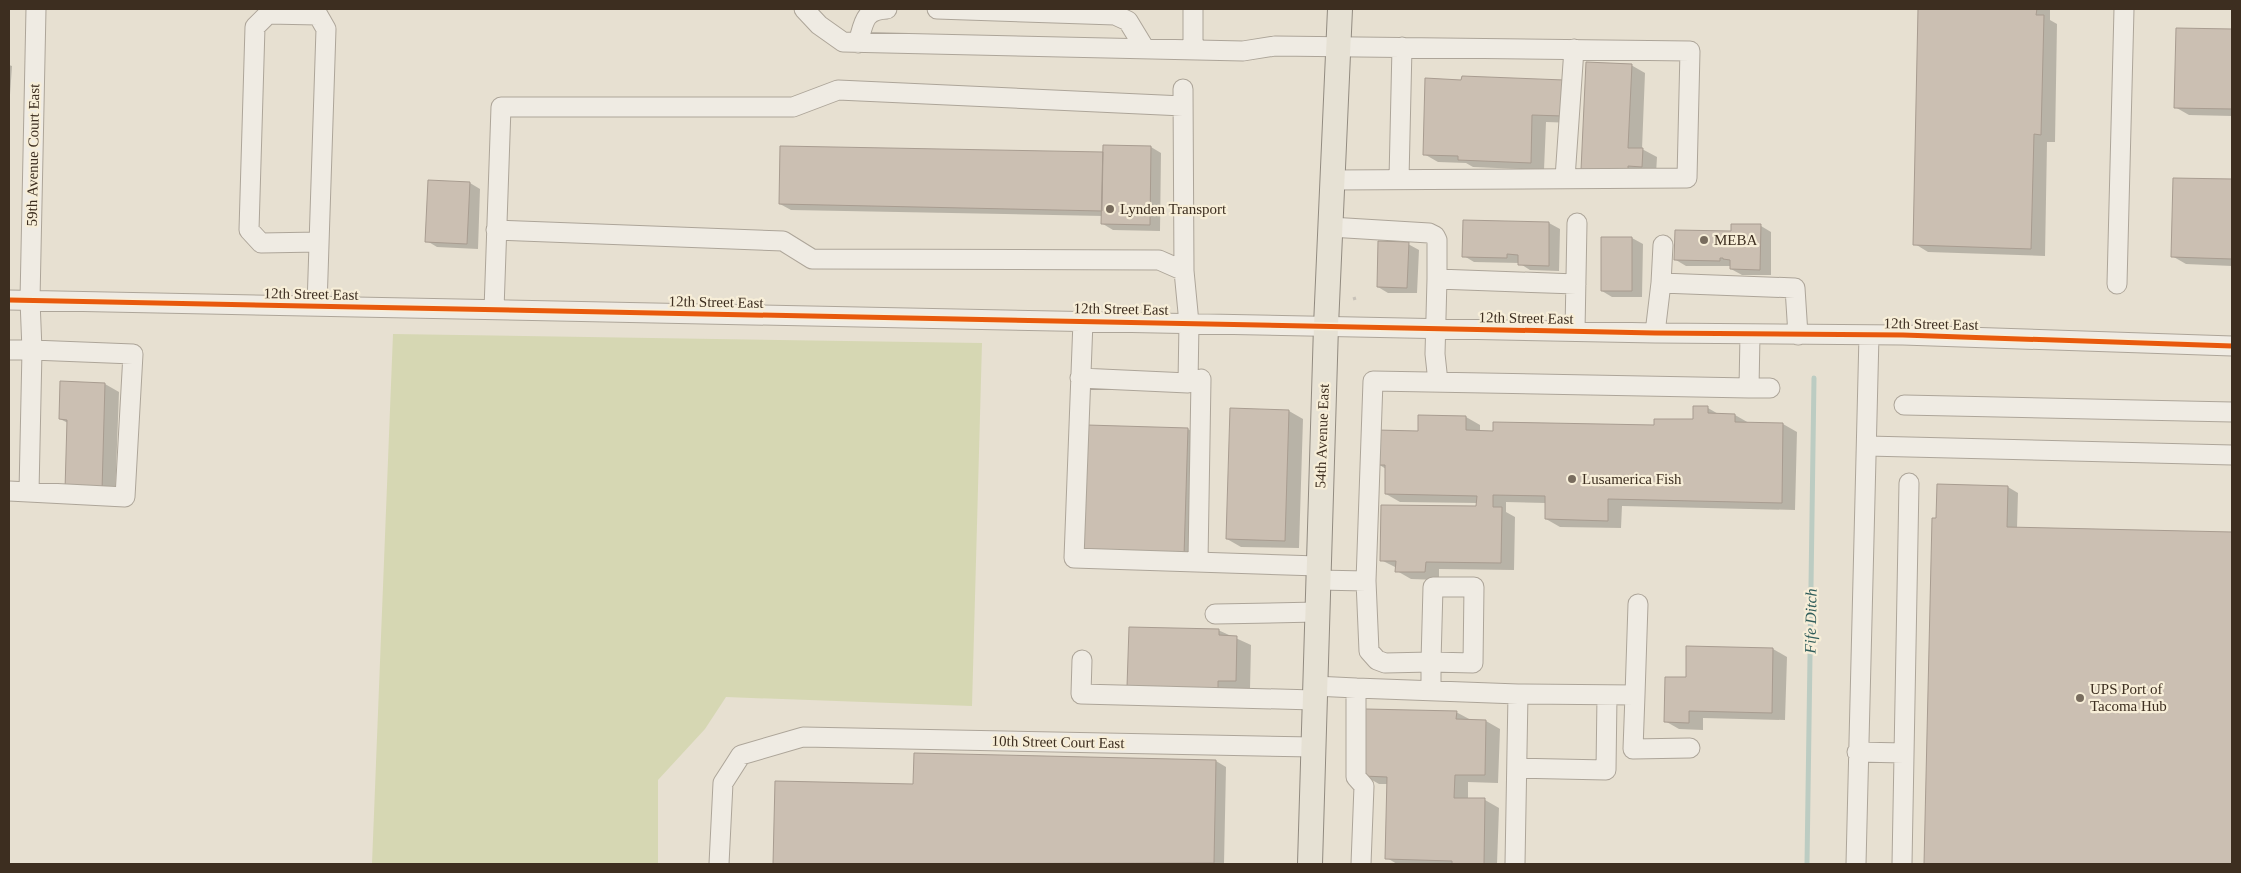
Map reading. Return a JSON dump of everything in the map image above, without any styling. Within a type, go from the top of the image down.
[{"type":"main road","name":"54th Avenue East","points":[[1310,864],[1326,326],[1340,9]]},
{"type":"street","name":"59th Avenue Court East","points":[[29,492],[32,350],[30,300],[36,9]]},
{"type":"street","points":[[804,9],[819,25],[843,42],[858,43],[1243,51],[1275,46],[1690,51],[1687,178],[1332,180]]},
{"type":"street","points":[[937,9],[984,9],[1115,15],[1128,21],[1145,49]]},
{"type":"street","points":[[1192,50],[1194,9]]},
{"type":"street","points":[[2117,284],[2124,9]]},
{"type":"street","points":[[858,43],[866,18],[875,10]]},
{"type":"street","points":[[317,306],[326,29],[318,15],[268,14],[255,27],[249,230],[261,243],[319,242]]},
{"type":"street","points":[[1399,179],[1402,47]]},
{"type":"street","points":[[1565,178],[1574,50]]},
{"type":"street","points":[[494,310],[501,107],[793,106],[838,90],[1183,98],[1184,270],[1189,323],[1188,383]]},
{"type":"street","points":[[1575,331],[1577,223]]},
{"type":"street","points":[[1330,227],[1429,232],[1435,236],[1437,279],[1435,354],[1438,382]]},
{"type":"street","points":[[496,230],[783,241],[812,259],[1159,260],[1184,270]]},
{"type":"street","points":[[1655,333],[1663,245]]},
{"type":"street","points":[[1437,279],[1576,284]]},
{"type":"street","points":[[1661,283],[1795,288],[1798,335]]},
{"type":"street","name":"12th Street East","points":[[9,300],[1750,335],[1869,335],[2232,346]]},
{"type":"street","points":[[1083,321],[1074,558],[1198,561],[1318,573],[1366,581]]},
{"type":"street","points":[[1749,388],[1750,335]]},
{"type":"street","points":[[1856,864],[1857,752],[1869,335]]},
{"type":"street","points":[[9,350],[132,354],[125,496],[9,491]]},
{"type":"street","points":[[1080,378],[1188,383],[1201,379],[1198,561]]},
{"type":"street","points":[[1431,690],[1431,662],[1385,663],[1377,660],[1369,651],[1366,581],[1373,381],[1770,388]]},
{"type":"street","points":[[1904,405],[2232,412]]},
{"type":"street","points":[[1867,446],[2232,456]]},
{"type":"street","points":[[1902,864],[1910,483]]},
{"type":"street","points":[[1638,604],[1633,748],[1690,748]]},
{"type":"street","points":[[1215,614],[1317,612]]},
{"type":"street","points":[[1082,660],[1081,694],[1314,693],[1356,688],[1518,694],[1635,695]]},
{"type":"street","points":[[1356,688],[1356,777],[1364,786],[1362,864]]},
{"type":"street","points":[[1515,864],[1518,694]]},
{"type":"street","points":[[1516,768],[1606,770],[1607,696]]},
{"type":"street","name":"10th Street Court East","points":[[719,864],[723,783],[741,755],[803,737],[1313,747]]},
{"type":"street","points":[[1857,752],[1904,753]]},
{"type":"green space","points":[[393,334],[982,343],[972,706],[726,697],[705,729],[658,780],[658,864],[372,864]]},
{"type":"building","points":[[1918,9],[2037,9],[2036,15],[2044,15],[2041,135],[2034,134],[2031,249],[1913,245]]},
{"type":"building","points":[[2176,28],[2232,29],[2232,109],[2174,108]]},
{"type":"building","points":[[1586,62],[1632,64],[1628,148],[1643,148],[1642,167],[1628,166],[1628,172],[1581,170]]},
{"type":"building","points":[[1462,76],[1564,80],[1562,116],[1532,115],[1531,163],[1458,160],[1458,156],[1423,155],[1425,78],[1461,80]]},
{"type":"building","points":[[1103,145],[1151,146],[1150,225],[1101,224]]},
{"type":"building","points":[[780,146],[1103,152],[1102,211],[779,204]]},
{"type":"building","points":[[2173,178],[2232,179],[2232,259],[2171,257]]},
{"type":"building","points":[[428,180],[470,182],[467,244],[425,242]]},
{"type":"building","points":[[1463,220],[1549,222],[1549,266],[1518,265],[1518,255],[1507,254],[1507,258],[1462,257]]},
{"type":"building","points":[[1731,224],[1761,224],[1760,270],[1730,269],[1730,260],[1723,258],[1720,258],[1720,261],[1674,260],[1675,230],[1731,231]]},
{"type":"building","points":[[1601,237],[1632,237],[1632,291],[1601,291]]},
{"type":"building","points":[[1378,241],[1409,242],[1407,288],[1377,287]]},
{"type":"building","points":[[60,381],[105,383],[102,491],[65,490],[67,420],[59,419]]},
{"type":"building","points":[[1693,406],[1708,406],[1708,413],[1735,414],[1735,422],[1783,423],[1782,503],[1608,499],[1608,521],[1545,519],[1545,496],[1493,495],[1493,507],[1502,507],[1501,563],[1426,562],[1425,572],[1395,572],[1396,561],[1380,561],[1381,505],[1476,506],[1477,496],[1385,494],[1385,465],[1376,465],[1377,430],[1418,431],[1418,415],[1466,416],[1466,430],[1493,431],[1493,422],[1654,425],[1654,419],[1693,419]]},
{"type":"building","points":[[1230,408],[1289,410],[1285,541],[1226,539]]},
{"type":"building","points":[[1087,425],[1188,428],[1184,556],[1083,553]]},
{"type":"building","name":"UPS Port of Tacoma Hub","points":[[1937,484],[2008,486],[2007,527],[2232,532],[2232,864],[1924,864],[1932,518],[1936,518]]},
{"type":"building","points":[[1129,627],[1219,629],[1219,635],[1237,636],[1236,681],[1218,681],[1218,689],[1127,687]]},
{"type":"building","points":[[1686,646],[1773,648],[1772,713],[1689,711],[1689,723],[1664,722],[1665,677],[1686,677]]},
{"type":"building","points":[[1365,709],[1457,711],[1456,719],[1486,720],[1485,775],[1455,775],[1454,798],[1485,798],[1484,864],[1452,864],[1452,861],[1385,859],[1387,777],[1363,776]]},
{"type":"building","points":[[914,753],[1216,760],[1214,863],[773,864],[775,781],[913,784]]},
{"type":"waterway","name":"Fife Ditch","points":[[1807,864],[1814,378]]},
{"type":"cycle path","points":[[9,300],[1655,333],[1903,335],[2232,346]]},
{"type":"place","name":"Lynden Transport","points":[[1110,209]]},
{"type":"place","name":"MEBA","points":[[1704,240]]},
{"type":"place","name":"Lusamerica Fish","points":[[1572,479]]},
{"type":"place","name":"UPS Port of Tacoma Hub","points":[[2080,698]]}]
